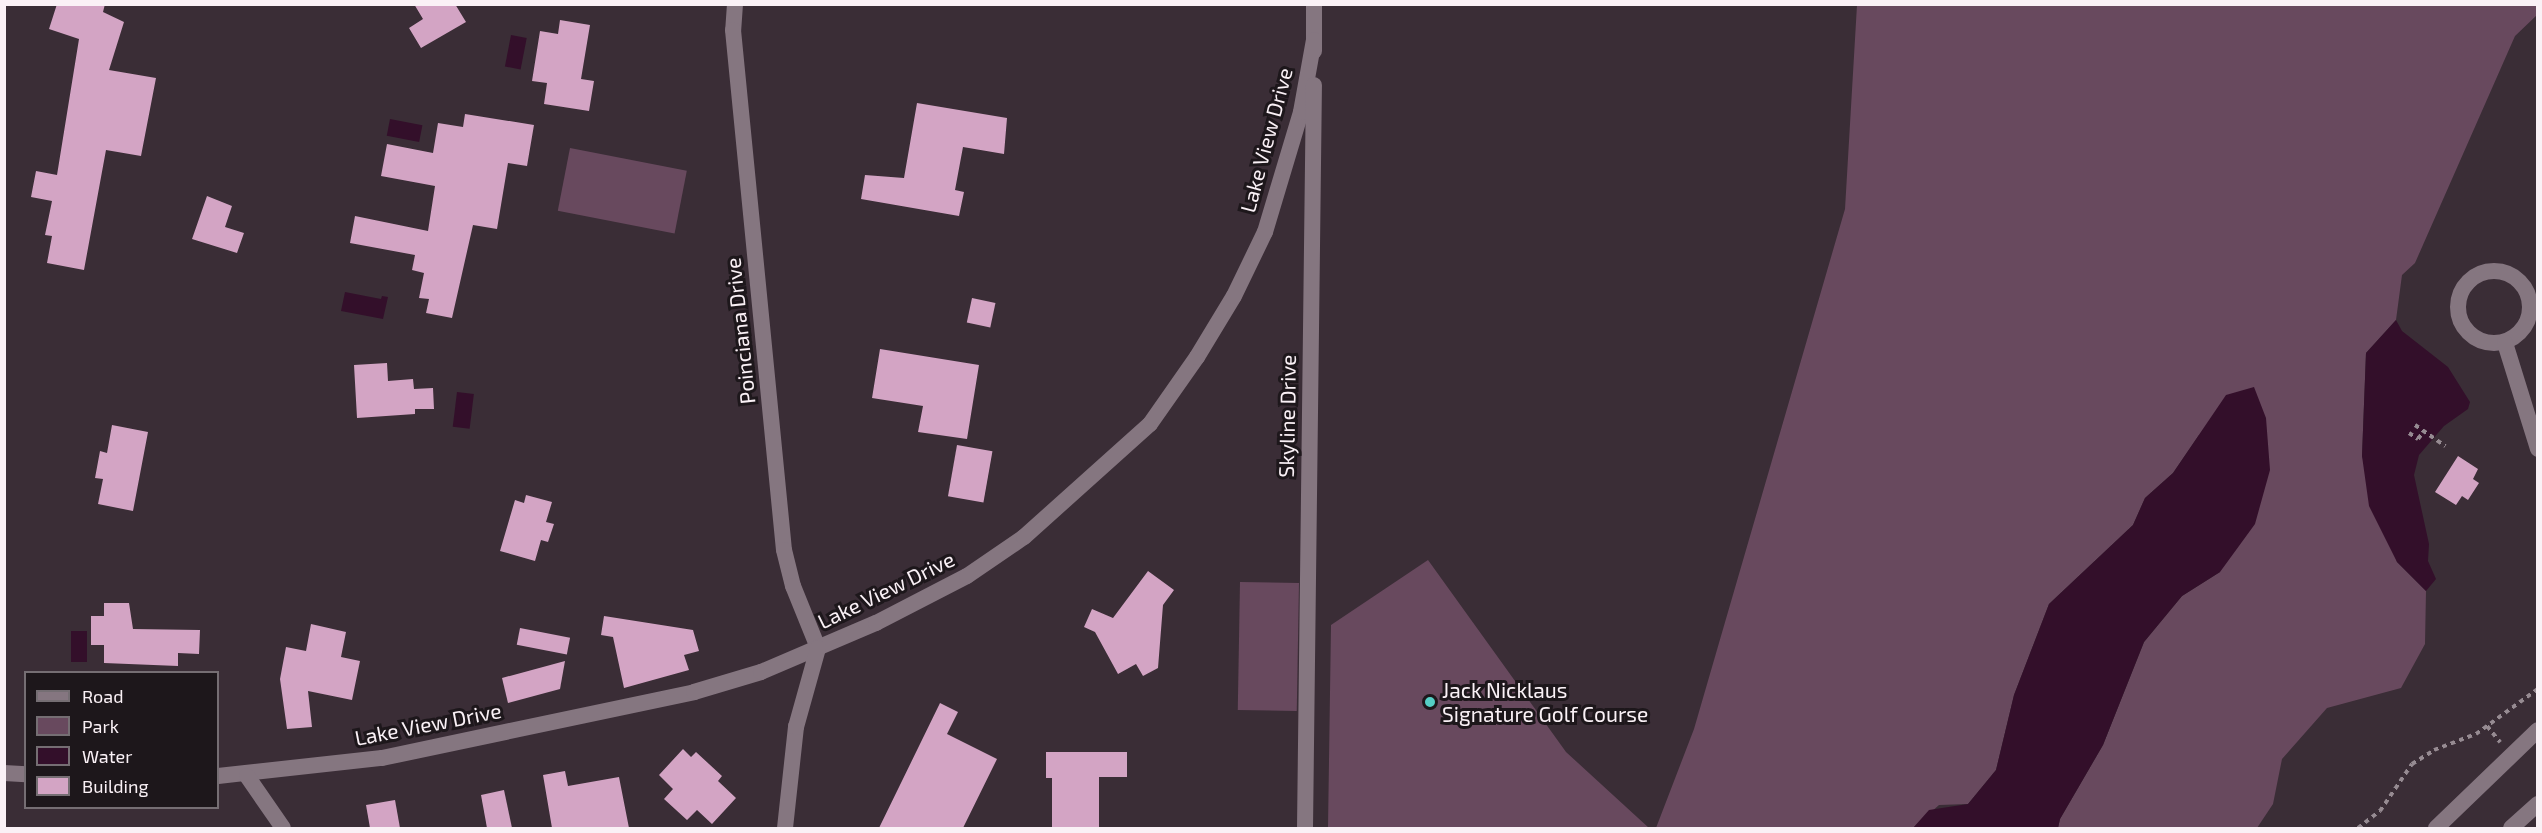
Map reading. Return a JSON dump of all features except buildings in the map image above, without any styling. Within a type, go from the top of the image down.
[{"type":"street","name":"Poinciana Drive","points":[[735,4],[735,50],[784,550],[793,586],[818,648]]},
{"type":"street","name":"Skyline Drive","points":[[1305,828],[1314,4]]},
{"type":"street","name":"Lake View Drive","points":[[219,776],[247,776],[382,758],[694,692],[761,672],[818,648],[918,604],[967,576],[1024,537],[1150,424],[1222,316],[1265,232],[1301,112],[1314,40]]},
{"type":"street","points":[[2491,271],[2513,276],[2533,289],[2528,322],[2517,336],[2505,343],[2483,342],[2468,332],[2459,315],[2460,296],[2470,280],[2491,271]]},
{"type":"street","points":[[2505,343],[2538,449]]},
{"type":"street","points":[[785,828],[796,727],[818,648]]},
{"type":"street","points":[[2436,828],[2538,730]]},
{"type":"street","points":[[4,773],[24,774]]},
{"type":"street","points":[[247,776],[283,828]]},
{"type":"street","points":[[2511,828],[2538,804]]},
{"type":"path","points":[[2415,424],[2445,446]]},
{"type":"path","points":[[2409,433],[2418,439],[2424,431]]},
{"type":"path","points":[[2358,828],[2380,811],[2412,765],[2434,750],[2476,734],[2538,689]]},
{"type":"green space","points":[[1857,5],[2537,5],[2537,15],[2515,36],[2415,263],[2402,275],[2396,320],[2366,353],[2362,456],[2397,562],[2426,591],[2425,644],[2401,688],[2327,708],[2282,759],[2273,804],[2257,828],[2058,828],[2060,819],[2103,745],[2144,642],[2182,596],[2220,572],[2199,435],[2173,473],[2145,498],[2133,525],[2049,604],[2014,695],[1996,770],[1968,804],[1939,805],[1913,828],[1656,828],[1694,729],[1845,209]]},
{"type":"green space","points":[[570,148],[687,171],[675,234],[558,211]]},
{"type":"green space","name":"Jack Nicklaus Signature Golf Course","points":[[1428,560],[1566,752],[1649,828],[1328,828],[1331,625]]},
{"type":"green space","points":[[1240,582],[1299,583],[1297,711],[1238,710]]},
{"type":"water","points":[[511,35],[527,38],[521,69],[505,66]]},
{"type":"water","points":[[390,119],[422,125],[419,142],[387,136]]},
{"type":"water","points":[[345,292],[381,299],[382,296],[388,297],[383,319],[341,311]]},
{"type":"water","points":[[2396,320],[2402,331],[2448,367],[2470,402],[2468,409],[2444,426],[2419,455],[2414,475],[2429,544],[2428,561],[2436,579],[2426,591],[2397,562],[2369,506],[2362,456],[2366,353]]},
{"type":"water","points":[[2254,387],[2266,418],[2270,470],[2255,524],[2220,572],[2182,596],[2144,642],[2103,745],[2060,819],[2058,828],[1913,828],[1929,810],[1968,804],[1996,770],[2014,695],[2049,604],[2133,525],[2145,498],[2173,473],[2226,395]]},
{"type":"water","points":[[457,392],[474,394],[470,429],[453,427]]},
{"type":"water","points":[[71,631],[87,631],[87,662],[71,662]]},
{"type":"place","name":"Jack Nicklaus Signature Golf Course","points":[[1430,702]]}]
